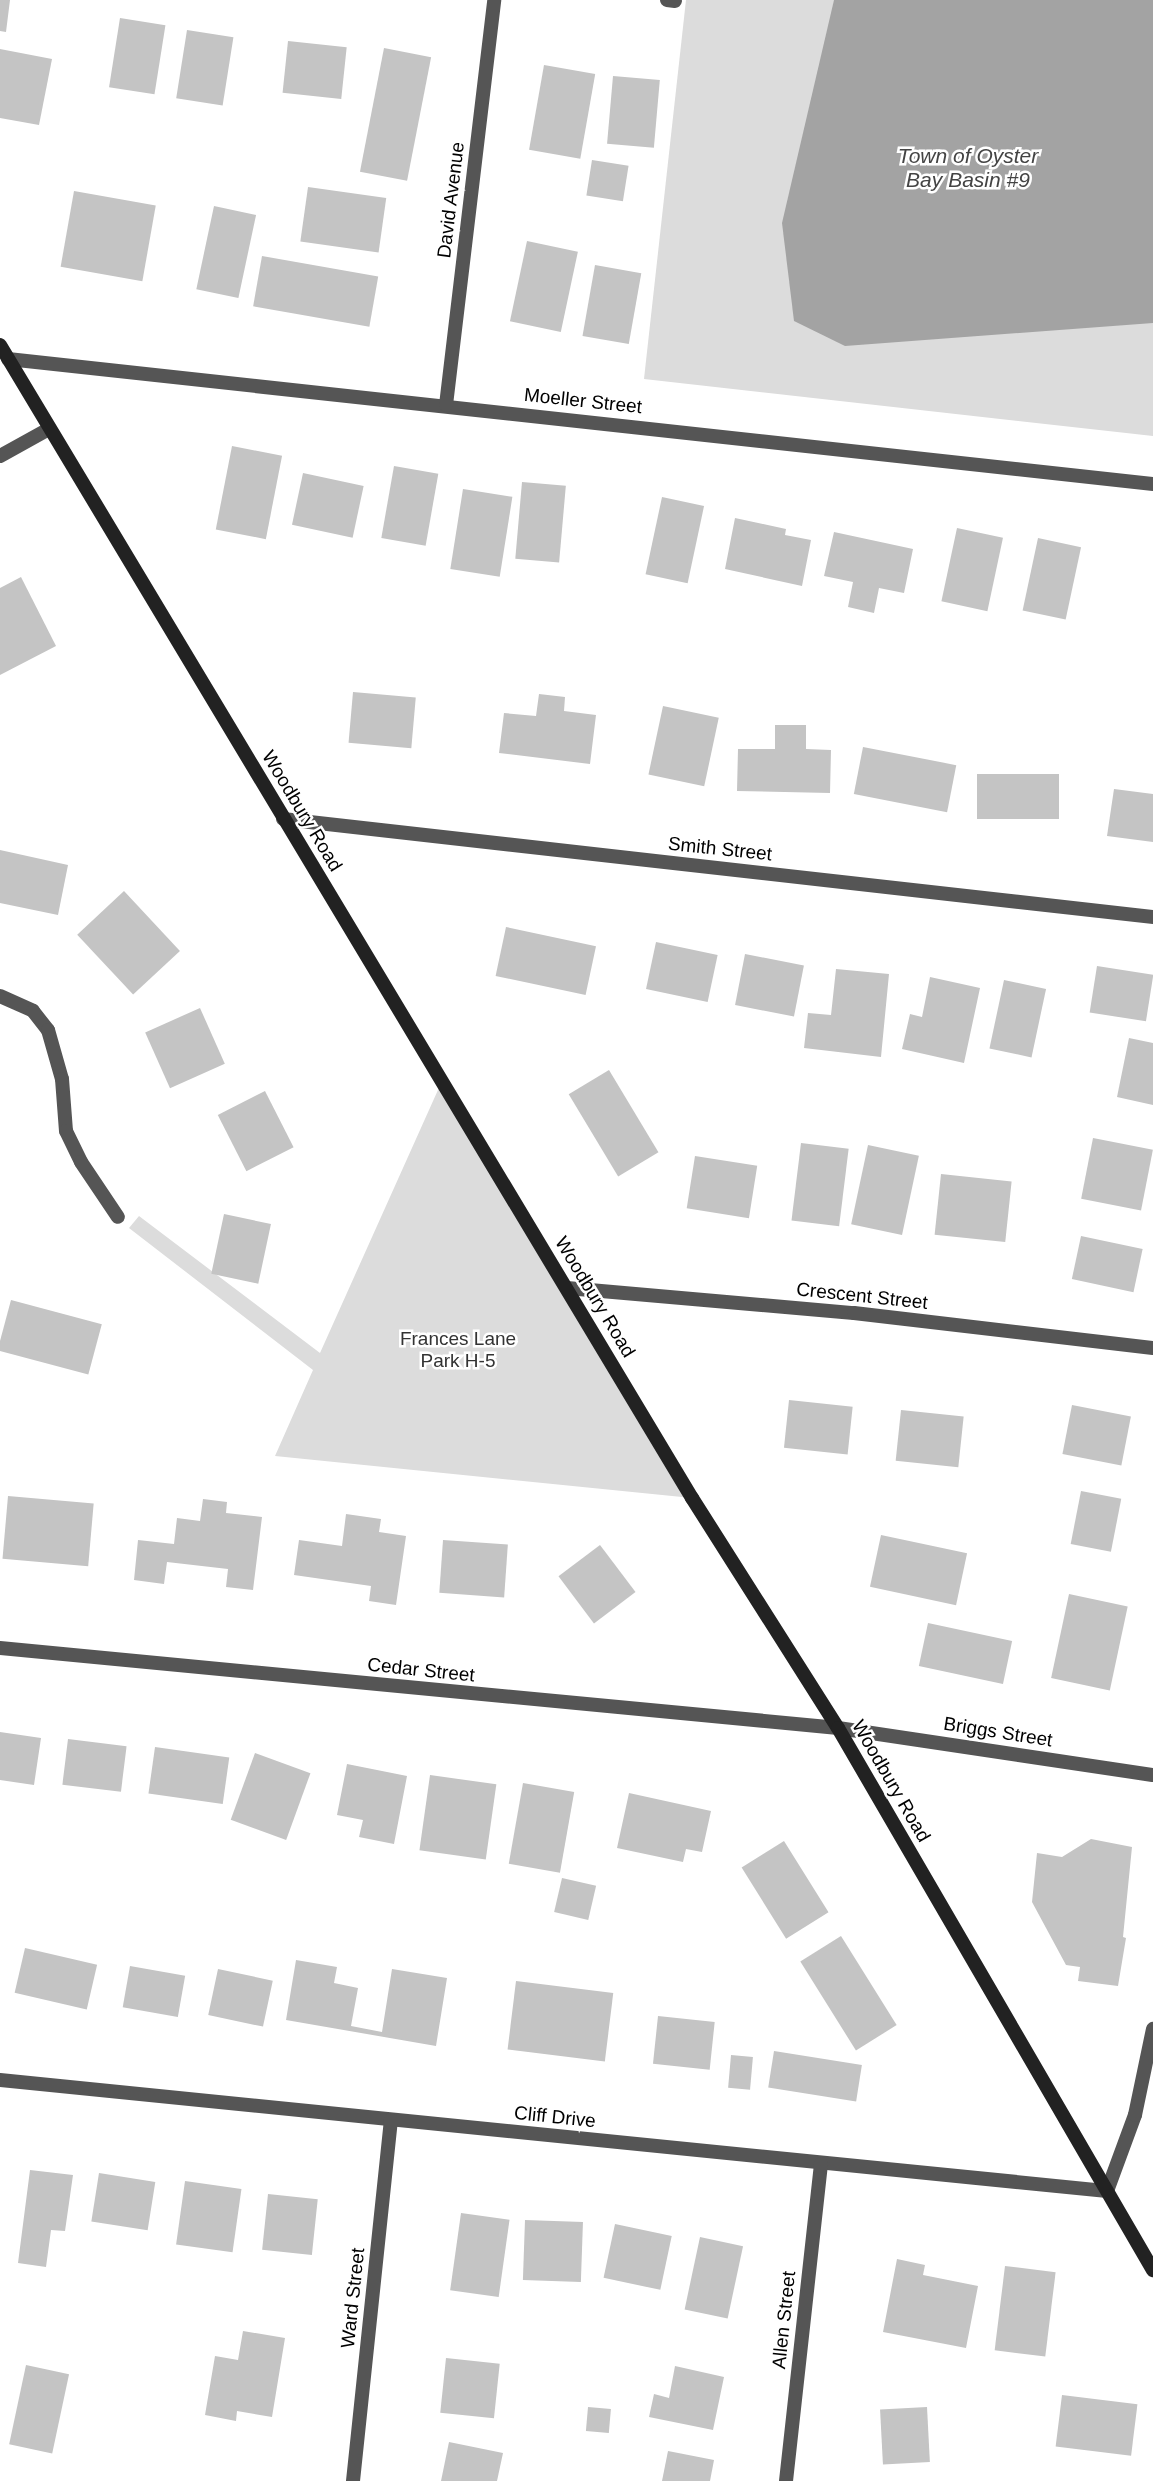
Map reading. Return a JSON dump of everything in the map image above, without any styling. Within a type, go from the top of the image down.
[{"type":"main road","name":"Woodbury Road","points":[[0,345],[567,1288],[838,1728],[1153,2270]]},
{"type":"street","name":"David Avenue","points":[[446,405],[494,0]]},
{"type":"street","name":"Moeller Street","points":[[8,359],[1153,484]]},
{"type":"street","points":[[0,456],[49,429]]},
{"type":"street","name":"Smith Street","points":[[284,819],[1153,917]]},
{"type":"street","points":[[0,996],[33,1011],[48,1030],[62,1079],[66,1131],[80,1162],[118,1217]]},
{"type":"street","name":"Crescent Street","points":[[567,1288],[854,1313],[1153,1349]]},
{"type":"street","name":"Cedar Street","points":[[0,1647],[838,1728]]},
{"type":"street","name":"Briggs Street","points":[[838,1728],[1153,1775]]},
{"type":"street","points":[[1107,2191],[1135,2115],[1153,2029]]},
{"type":"street","name":"Cliff Drive","points":[[0,2080],[1107,2191]]},
{"type":"street","name":"Ward Street","points":[[353,2481],[391,2120]]},
{"type":"street","name":"Allen Street","points":[[786,2481],[821,2164]]},
{"type":"green space","points":[[686,0],[1153,0],[1153,436],[644,379]]},
{"type":"green space","name":"Frances Lane Park H-5","points":[[442,1081],[692,1498],[275,1456],[313,1370],[129,1228],[139,1216],[320,1353]]},
{"type":"water","name":"Town of Oyster Bay Basin #9","points":[[834,0],[1153,0],[1153,323],[845,346],[794,321],[782,223]]},
{"type":"building","points":[[0,0],[10,0],[6,32],[0,31]]},
{"type":"building","points":[[120,18],[165,25],[154,94],[109,87]]},
{"type":"building","points":[[187,30],[233,37],[223,106],[176,98]]},
{"type":"building","points":[[288,41],[347,47],[341,99],[283,93]]},
{"type":"building","points":[[384,48],[431,57],[407,181],[360,172]]},
{"type":"building","points":[[0,49],[52,59],[39,125],[0,118]]},
{"type":"building","points":[[544,65],[595,74],[580,159],[529,150]]},
{"type":"building","points":[[613,76],[660,80],[654,148],[607,144]]},
{"type":"building","points":[[592,160],[629,166],[623,201],[586,196]]},
{"type":"building","points":[[308,187],[386,198],[379,252],[300,241]]},
{"type":"building","points":[[74,191],[156,205],[142,281],[61,267]]},
{"type":"building","points":[[214,206],[256,215],[238,298],[196,289]]},
{"type":"building","points":[[527,241],[578,252],[561,332],[510,321]]},
{"type":"building","points":[[262,256],[378,276],[369,327],[253,306]]},
{"type":"building","points":[[595,265],[641,273],[629,344],[582,336]]},
{"type":"building","points":[[232,446],[282,456],[266,539],[216,529]]},
{"type":"building","points":[[394,466],[438,474],[426,546],[381,538]]},
{"type":"building","points":[[303,473],[364,486],[353,538],[292,525]]},
{"type":"building","points":[[522,482],[566,486],[559,563],[515,559]]},
{"type":"building","points":[[463,489],[512,497],[500,577],[450,569]]},
{"type":"building","points":[[662,497],[704,506],[688,583],[646,574]]},
{"type":"building","points":[[735,518],[786,529],[785,535],[811,540],[802,586],[725,569]]},
{"type":"building","points":[[957,528],[1003,538],[987,611],[941,601]]},
{"type":"building","points":[[834,532],[913,549],[904,593],[879,588],[874,613],[848,607],[853,582],[824,576]]},
{"type":"building","points":[[1038,538],[1081,547],[1066,620],[1023,610]]},
{"type":"building","points":[[21,577],[56,646],[0,675],[0,588]]},
{"type":"building","points":[[353,692],[416,697],[411,748],[349,743]]},
{"type":"building","points":[[539,694],[565,697],[564,711],[596,715],[590,764],[499,753],[504,713],[536,716]]},
{"type":"building","points":[[663,706],[719,718],[704,786],[648,774]]},
{"type":"building","points":[[775,725],[806,725],[806,749],[831,750],[830,793],[737,791],[738,749],[775,749]]},
{"type":"building","points":[[863,747],[956,765],[947,812],[854,794]]},
{"type":"building","points":[[977,774],[1059,774],[1059,819],[977,819]]},
{"type":"building","points":[[1114,789],[1153,794],[1153,842],[1107,836]]},
{"type":"building","points":[[0,850],[68,865],[58,915],[0,903]]},
{"type":"building","points":[[124,891],[180,951],[133,995],[77,935]]},
{"type":"building","points":[[506,927],[596,946],[586,995],[496,976]]},
{"type":"building","points":[[656,942],[718,955],[708,1002],[646,989]]},
{"type":"building","points":[[745,954],[804,965],[794,1016],[735,1005]]},
{"type":"building","points":[[1097,966],[1153,975],[1146,1021],[1090,1012]]},
{"type":"building","points":[[836,969],[889,974],[881,1057],[804,1048],[808,1013],[831,1015]]},
{"type":"building","points":[[930,977],[980,988],[964,1063],[902,1049],[910,1014],[922,1017]]},
{"type":"building","points":[[1004,980],[1046,989],[1032,1057],[989,1048]]},
{"type":"building","points":[[200,1008],[225,1064],[170,1088],[145,1032]]},
{"type":"building","points":[[1129,1038],[1153,1043],[1153,1105],[1117,1097]]},
{"type":"building","points":[[609,1070],[658,1152],[618,1176],[569,1094]]},
{"type":"building","points":[[265,1091],[294,1147],[246,1171],[218,1115]]},
{"type":"building","points":[[1093,1138],[1153,1150],[1141,1211],[1081,1199]]},
{"type":"building","points":[[801,1143],[849,1149],[839,1226],[791,1220]]},
{"type":"building","points":[[868,1145],[919,1156],[902,1235],[851,1224]]},
{"type":"building","points":[[695,1156],[757,1166],[749,1218],[687,1208]]},
{"type":"building","points":[[941,1174],[1012,1181],[1005,1242],[935,1235]]},
{"type":"building","points":[[224,1214],[271,1224],[258,1284],[211,1274]]},
{"type":"building","points":[[1081,1236],[1143,1249],[1133,1292],[1072,1279]]},
{"type":"building","points":[[11,1300],[102,1324],[88,1375],[0,1351]]},
{"type":"building","points":[[789,1400],[853,1407],[848,1454],[784,1448]]},
{"type":"building","points":[[1072,1405],[1131,1416],[1121,1466],[1062,1454]]},
{"type":"building","points":[[901,1410],[964,1417],[958,1467],[896,1461]]},
{"type":"building","points":[[1081,1491],[1121,1499],[1111,1552],[1071,1544]]},
{"type":"building","points":[[8,1496],[94,1503],[88,1566],[3,1559]]},
{"type":"building","points":[[203,1499],[227,1502],[226,1513],[262,1517],[253,1590],[226,1587],[228,1569],[167,1562],[164,1584],[134,1580],[138,1540],[174,1544],[177,1518],[200,1521]]},
{"type":"building","points":[[346,1514],[381,1519],[379,1532],[406,1536],[396,1605],[369,1601],[371,1586],[294,1575],[299,1540],[342,1546]]},
{"type":"building","points":[[881,1535],[967,1553],[956,1605],[870,1587]]},
{"type":"building","points":[[443,1540],[508,1545],[504,1597],[439,1593]]},
{"type":"building","points":[[600,1545],[636,1592],[594,1623],[558,1576]]},
{"type":"building","points":[[1069,1594],[1128,1606],[1110,1691],[1051,1678]]},
{"type":"building","points":[[928,1623],[1012,1641],[1003,1684],[919,1666]]},
{"type":"building","points":[[0,1732],[41,1738],[34,1785],[0,1780]]},
{"type":"building","points":[[68,1739],[127,1746],[121,1792],[62,1785]]},
{"type":"building","points":[[155,1747],[229,1757],[223,1804],[148,1794]]},
{"type":"building","points":[[255,1753],[310,1773],[286,1840],[231,1820]]},
{"type":"building","points":[[347,1764],[407,1776],[394,1844],[359,1837],[363,1820],[337,1815]]},
{"type":"building","points":[[430,1775],[496,1784],[486,1860],[419,1850]]},
{"type":"building","points":[[523,1783],[574,1792],[560,1873],[509,1864]]},
{"type":"building","points":[[629,1793],[711,1811],[702,1852],[686,1849],[683,1862],[617,1848]]},
{"type":"building","points":[[1091,1839],[1132,1847],[1123,1937],[1126,1938],[1118,1986],[1078,1981],[1080,1967],[1066,1965],[1032,1902],[1037,1853],[1062,1857]]},
{"type":"building","points":[[784,1841],[829,1912],[786,1939],[742,1867]]},
{"type":"building","points":[[562,1878],[596,1886],[588,1920],[554,1912]]},
{"type":"building","points":[[841,1936],[897,2025],[856,2050],[800,1961]]},
{"type":"building","points":[[25,1948],[97,1965],[87,2009],[15,1993]]},
{"type":"building","points":[[296,1960],[337,1967],[334,1983],[358,1988],[351,2026],[382,2032],[392,1969],[447,1978],[436,2046],[286,2020]]},
{"type":"building","points":[[130,1966],[185,1976],[178,2017],[123,2007]]},
{"type":"building","points":[[218,1969],[273,1981],[263,2027],[208,2015]]},
{"type":"building","points":[[516,1981],[613,1993],[605,2061],[508,2049]]},
{"type":"building","points":[[658,2016],[715,2022],[710,2070],[653,2064]]},
{"type":"building","points":[[774,2051],[862,2065],[856,2101],[768,2088]]},
{"type":"building","points":[[731,2055],[753,2057],[750,2090],[728,2088]]},
{"type":"building","points":[[30,2170],[73,2175],[65,2231],[51,2230],[46,2267],[18,2263]]},
{"type":"building","points":[[99,2173],[155,2182],[148,2230],[91,2221]]},
{"type":"building","points":[[185,2181],[241,2189],[233,2252],[176,2244]]},
{"type":"building","points":[[268,2194],[318,2199],[312,2255],[262,2250]]},
{"type":"building","points":[[461,2213],[510,2220],[499,2297],[450,2290]]},
{"type":"building","points":[[525,2220],[583,2222],[581,2282],[523,2280]]},
{"type":"building","points":[[615,2224],[672,2236],[660,2290],[604,2278]]},
{"type":"building","points":[[700,2237],[743,2246],[728,2319],[685,2309]]},
{"type":"building","points":[[897,2259],[925,2265],[923,2275],[978,2286],[966,2348],[883,2332]]},
{"type":"building","points":[[1005,2266],[1056,2272],[1045,2357],[995,2350]]},
{"type":"building","points":[[243,2331],[285,2338],[272,2417],[237,2411],[236,2421],[205,2415],[215,2356],[238,2360]]},
{"type":"building","points":[[446,2358],[500,2364],[494,2418],[440,2413]]},
{"type":"building","points":[[26,2365],[69,2374],[52,2453],[9,2444]]},
{"type":"building","points":[[675,2366],[724,2377],[713,2430],[649,2417],[654,2394],[669,2398]]},
{"type":"building","points":[[1062,2395],[1137,2404],[1131,2456],[1056,2447]]},
{"type":"building","points":[[588,2407],[611,2409],[609,2433],[586,2431]]},
{"type":"building","points":[[927,2407],[930,2462],[883,2464],[880,2409]]},
{"type":"building","points":[[449,2442],[503,2453],[497,2481],[441,2481]]},
{"type":"building","points":[[668,2451],[714,2460],[710,2481],[662,2481]]}]
